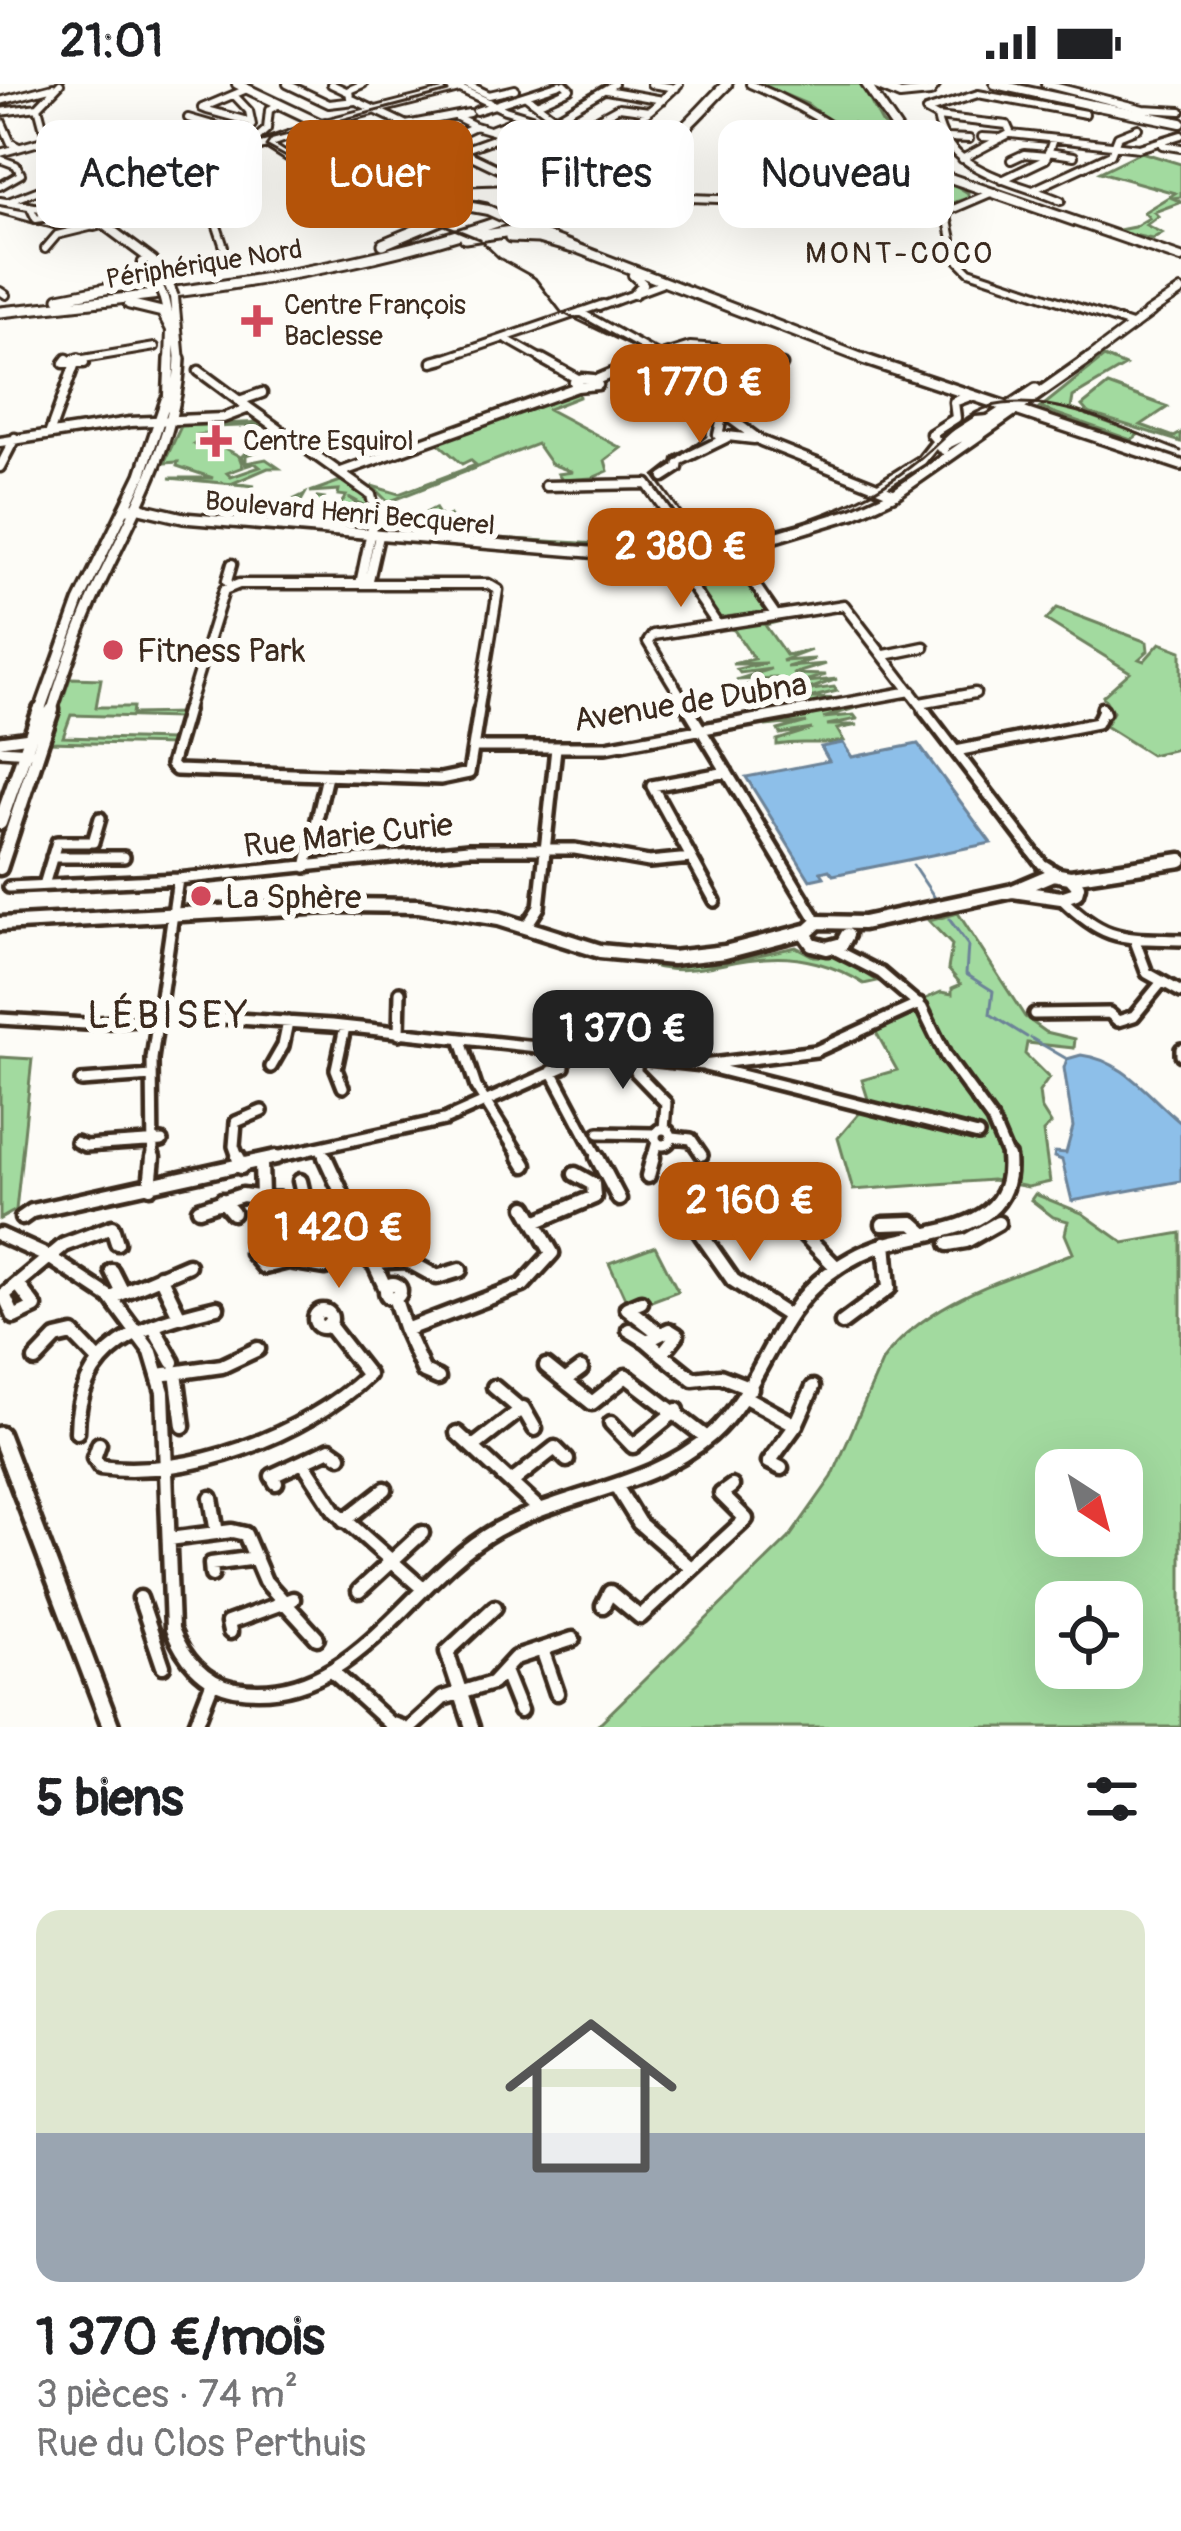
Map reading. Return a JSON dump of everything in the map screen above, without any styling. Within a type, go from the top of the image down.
[{"type":"highway","name":"Périphérique Nord","points":[[681,120],[718,84]]},
{"type":"highway","name":"Périphérique Nord","points":[[689,120],[727,84]]},
{"type":"highway","points":[[492,205],[497,203]]},
{"type":"highway","name":"Périphérique Nord","points":[[4,305],[186,285],[342,257],[497,214]]},
{"type":"highway","name":"Périphérique Nord","points":[[4,305],[90,302],[220,286],[366,257],[497,217]]},
{"type":"highway","points":[[342,257],[422,228]]},
{"type":"highway","points":[[366,257],[518,230]]},
{"type":"highway","points":[[428,246],[526,237],[574,248]]},
{"type":"highway","points":[[122,286],[143,275],[143,263]]},
{"type":"highway","points":[[4,305],[122,286],[165,288]]},
{"type":"highway","points":[[4,305],[136,304],[162,312],[171,329]]},
{"type":"main road","points":[[871,84],[910,95],[930,92],[936,84]]},
{"type":"main road","points":[[871,84],[893,120]]},
{"type":"main road","points":[[871,84],[924,159],[1010,201],[1181,256]]},
{"type":"main road","points":[[995,84],[1181,122]]},
{"type":"main road","points":[[1020,84],[1096,106]]},
{"type":"main road","points":[[242,85],[312,120]]},
{"type":"main road","points":[[264,97],[309,120]]},
{"type":"main road","points":[[263,143],[286,138]]},
{"type":"main road","points":[[263,143],[286,139]]},
{"type":"main road","points":[[954,181],[1181,256]]},
{"type":"main road","points":[[473,200],[497,208]]},
{"type":"main road","points":[[473,200],[492,205]]},
{"type":"main road","points":[[972,200],[1010,201]]},
{"type":"main road","points":[[104,228],[165,288],[171,329],[170,403]]},
{"type":"main road","points":[[0,868],[35,722],[79,602],[125,516],[144,494],[170,403],[181,334],[165,288],[149,257],[106,228]]},
{"type":"main road","points":[[518,230],[541,229],[659,280],[970,396],[1013,407]]},
{"type":"main road","points":[[541,229],[642,281],[630,295]]},
{"type":"main road","points":[[610,264],[1013,407],[1181,461]]},
{"type":"main road","points":[[682,572],[739,562],[752,556],[765,540],[848,514],[1181,291]]},
{"type":"main road","points":[[738,540],[838,513],[887,491],[928,462],[941,445],[1013,407]]},
{"type":"main road","points":[[0,824],[14,755],[32,741],[153,440],[165,421]]},
{"type":"main road","points":[[144,494],[155,512]]},
{"type":"main road","points":[[136,507],[183,518]]},
{"type":"main road","points":[[125,516],[183,518]]},
{"type":"main road","name":"Boulevard Henri Becquerel","points":[[183,518],[637,556],[659,570],[682,572]]},
{"type":"main road","points":[[738,540],[755,548]]},
{"type":"main road","name":"Boulevard Henri Becquerel","points":[[585,553],[661,551],[683,542],[738,540]]},
{"type":"main road","points":[[650,562],[661,551]]},
{"type":"main road","points":[[0,924],[419,906],[530,923],[600,951],[646,957],[712,954],[1057,881],[1181,860]]},
{"type":"main road","points":[[1057,881],[1060,898]]},
{"type":"main road","points":[[0,1436],[111,1727]]},
{"type":"street","points":[[21,147],[4,133],[0,115],[60,84]]},
{"type":"street","points":[[287,84],[329,104],[356,101]]},
{"type":"street","points":[[331,84],[393,120]]},
{"type":"street","points":[[348,92],[363,84]]},
{"type":"street","points":[[504,84],[561,120]]},
{"type":"street","points":[[457,117],[562,84],[571,88],[539,103]]},
{"type":"street","points":[[551,120],[614,84]]},
{"type":"street","points":[[653,84],[678,86]]},
{"type":"street","points":[[750,84],[825,120]]},
{"type":"street","points":[[1009,84],[1096,106]]},
{"type":"street","points":[[1045,84],[1143,109],[1181,111]]},
{"type":"street","points":[[1072,91],[1088,84]]},
{"type":"street","points":[[242,85],[234,94],[202,108],[244,120]]},
{"type":"street","points":[[378,114],[457,86],[488,95],[514,89]]},
{"type":"street","points":[[357,120],[449,97],[457,86]]},
{"type":"street","points":[[457,86],[532,120]]},
{"type":"street","points":[[634,120],[678,86]]},
{"type":"street","points":[[606,90],[663,100]]},
{"type":"street","points":[[1007,125],[937,117],[927,110],[971,90],[1085,114]]},
{"type":"street","points":[[234,94],[251,120]]},
{"type":"street","points":[[0,101],[38,96]]},
{"type":"street","points":[[1010,134],[1007,125],[1012,114],[1025,104]]},
{"type":"street","points":[[275,106],[268,110],[263,143],[286,156]]},
{"type":"street","points":[[596,120],[619,107],[649,111]]},
{"type":"street","points":[[425,120],[450,114],[497,133]]},
{"type":"street","points":[[490,130],[524,117]]},
{"type":"street","points":[[188,118],[195,120]]},
{"type":"street","points":[[962,159],[1010,134],[1142,148],[1181,135]]},
{"type":"street","points":[[1033,190],[1112,154],[1118,136]]},
{"type":"street","points":[[982,137],[1001,138]]},
{"type":"street","points":[[954,139],[969,140]]},
{"type":"street","points":[[1002,180],[1047,154],[1053,139]]},
{"type":"street","points":[[473,147],[497,140]]},
{"type":"street","points":[[0,156],[36,144]]},
{"type":"street","points":[[1157,144],[1179,150]]},
{"type":"street","points":[[1011,160],[1025,151],[1073,156]]},
{"type":"street","points":[[954,152],[1002,180],[1061,201]]},
{"type":"street","points":[[0,156],[21,174],[0,186]]},
{"type":"street","points":[[954,182],[972,193],[972,200]]},
{"type":"street","points":[[2,203],[36,191]]},
{"type":"street","points":[[954,206],[990,193]]},
{"type":"street","points":[[2,203],[31,209]]},
{"type":"street","points":[[45,249],[55,236],[85,228]]},
{"type":"street","points":[[217,228],[224,247]]},
{"type":"street","points":[[950,228],[956,258],[966,269],[1130,326]]},
{"type":"street","points":[[433,362],[508,340],[512,334],[630,295],[659,280]]},
{"type":"street","points":[[580,312],[697,377],[740,432]]},
{"type":"street","points":[[508,340],[592,388],[598,385],[596,380],[688,346]]},
{"type":"street","points":[[50,432],[74,366],[64,362],[155,347]]},
{"type":"street","points":[[717,402],[782,365]]},
{"type":"street","points":[[199,371],[239,409],[257,413]]},
{"type":"street","points":[[341,472],[578,383]]},
{"type":"street","points":[[9,454],[0,445],[15,438],[109,425],[208,419],[239,409],[262,393]]},
{"type":"street","points":[[941,445],[930,437],[956,418],[954,402],[970,396]]},
{"type":"street","points":[[170,403],[208,419]]},
{"type":"street","points":[[109,425],[239,409],[257,413],[370,495],[374,536],[364,584]]},
{"type":"street","points":[[721,432],[723,413]]},
{"type":"street","points":[[664,477],[721,432],[740,432],[887,491],[941,445],[976,421],[989,420]]},
{"type":"street","points":[[134,424],[149,429],[153,440]]},
{"type":"street","points":[[0,467],[15,438]]},
{"type":"street","points":[[546,486],[646,484],[683,542]]},
{"type":"street","points":[[739,562],[775,614]]},
{"type":"street","points":[[231,586],[227,581],[232,564]]},
{"type":"street","points":[[682,572],[717,624]]},
{"type":"street","points":[[364,584],[488,584],[498,590],[472,770],[456,779],[183,773],[171,764],[224,590],[231,586],[364,584]]},
{"type":"street","points":[[147,1330],[158,1375],[171,1612],[183,1656],[213,1681],[248,1694],[273,1695],[304,1688],[334,1673],[482,1538],[540,1510],[618,1489],[677,1461],[707,1438],[748,1392],[787,1316],[837,1268],[885,1244],[965,1224],[985,1215],[1004,1197],[1010,1155],[1003,1135],[942,1051],[919,1004],[825,932],[649,640],[657,634],[844,605],[1093,924],[1136,939],[1181,939]]},
{"type":"street","points":[[885,655],[924,647]]},
{"type":"street","name":"Avenue de Dubna","points":[[475,747],[606,747],[911,691]]},
{"type":"street","points":[[920,703],[975,693]]},
{"type":"street","points":[[956,751],[1097,723],[1105,714],[1102,707]]},
{"type":"street","points":[[0,741],[32,741]]},
{"type":"street","points":[[530,923],[539,907],[548,848],[556,748]]},
{"type":"street","points":[[715,902],[652,786],[727,772]]},
{"type":"street","points":[[306,867],[327,776]]},
{"type":"street","points":[[44,886],[57,842],[93,842],[100,818]]},
{"type":"street","name":"Rue Marie Curie","points":[[9,887],[178,879],[468,849],[594,850],[634,861],[692,858]]},
{"type":"street","points":[[52,856],[124,857]]},
{"type":"street","points":[[150,1187],[159,1141],[152,1076],[156,1021],[178,879]]},
{"type":"street","points":[[1060,898],[1099,932],[1136,939],[1181,939]]},
{"type":"street","points":[[1136,939],[1147,973],[1181,992]]},
{"type":"street","points":[[1034,1014],[1109,1013],[1137,1007],[1162,983]]},
{"type":"street","points":[[399,1034],[400,992]]},
{"type":"street","points":[[704,1065],[816,1051],[919,1004]]},
{"type":"street","points":[[0,1019],[86,1024],[197,1018],[288,1022],[704,1065],[978,1135]]},
{"type":"street","points":[[271,1066],[283,1046],[288,1022]]},
{"type":"street","points":[[343,1087],[336,1069],[345,1027]]},
{"type":"street","points":[[461,1041],[460,1055],[484,1105],[501,1121],[525,1165]]},
{"type":"street","points":[[636,1058],[635,1072],[664,1091],[666,1106],[648,1176]]},
{"type":"street","points":[[22,1218],[32,1211],[445,1120],[558,1069],[619,1199]]},
{"type":"street","points":[[81,1081],[152,1076]]},
{"type":"street","points":[[231,1106],[247,1115]]},
{"type":"street","points":[[241,1167],[233,1134],[236,1122],[262,1111]]},
{"type":"street","points":[[599,1133],[691,1138],[702,1155]]},
{"type":"street","points":[[76,1142],[85,1146],[159,1141]]},
{"type":"street","points":[[321,1149],[424,1372],[438,1378]]},
{"type":"street","points":[[261,1162],[262,1196],[251,1242],[259,1264],[325,1267]]},
{"type":"street","points":[[535,1222],[594,1197],[593,1184],[575,1174]]},
{"type":"street","points":[[298,1216],[305,1203],[300,1181]]},
{"type":"street","points":[[199,1209],[222,1200],[262,1196],[305,1203]]},
{"type":"street","points":[[222,1200],[233,1214]]},
{"type":"street","points":[[405,1330],[523,1285],[552,1253],[526,1208]]},
{"type":"street","points":[[788,1218],[837,1268]]},
{"type":"street","points":[[948,1244],[998,1222]]},
{"type":"street","points":[[883,1224],[913,1223],[924,1233]]},
{"type":"street","points":[[965,1224],[976,1235]]},
{"type":"street","points":[[20,1287],[67,1240],[112,1227],[118,1243]]},
{"type":"street","points":[[698,1230],[733,1280],[787,1316]]},
{"type":"street","points":[[0,1235],[117,1294],[175,1367],[183,1426]]},
{"type":"street","points":[[842,1323],[889,1288],[885,1244]]},
{"type":"street","points":[[371,1262],[406,1260],[436,1277],[460,1270]]},
{"type":"street","points":[[117,1294],[135,1281],[188,1265]]},
{"type":"street","points":[[112,1271],[117,1294]]},
{"type":"street","points":[[160,1276],[179,1315]]},
{"type":"street","points":[[641,1302],[623,1309],[661,1334]]},
{"type":"street","points":[[77,1432],[78,1398],[98,1360],[179,1315],[217,1307]]},
{"type":"street","points":[[99,1444],[94,1458],[100,1467],[165,1468],[235,1455],[363,1381],[366,1371],[328,1324]]},
{"type":"street","points":[[629,1330],[701,1385],[720,1372],[796,1425]]},
{"type":"street","points":[[647,1341],[670,1330],[677,1335],[662,1354]]},
{"type":"street","points":[[35,1360],[56,1338],[73,1334],[98,1360]]},
{"type":"street","points":[[158,1375],[175,1367],[222,1366],[258,1349]]},
{"type":"street","points":[[546,1366],[592,1402],[626,1376],[677,1410],[707,1438]]},
{"type":"street","points":[[566,1380],[581,1369]]},
{"type":"street","points":[[494,1387],[535,1429]]},
{"type":"street","points":[[781,1468],[769,1462],[796,1425],[813,1388]]},
{"type":"street","points":[[472,1447],[521,1410]]},
{"type":"street","points":[[610,1423],[633,1446],[677,1410]]},
{"type":"street","points":[[457,1432],[540,1510]]},
{"type":"street","points":[[512,1482],[554,1448],[567,1460]]},
{"type":"street","points":[[275,1483],[272,1475],[330,1449],[340,1456]]},
{"type":"street","points":[[303,1462],[344,1520],[422,1588]]},
{"type":"street","points":[[603,1606],[610,1592],[640,1617],[746,1519],[721,1494],[732,1486]]},
{"type":"street","points":[[344,1520],[385,1489]]},
{"type":"street","points":[[618,1489],[639,1523],[692,1569]]},
{"type":"street","points":[[211,1498],[217,1533]]},
{"type":"street","points":[[359,1591],[422,1533]]},
{"type":"street","points":[[170,1539],[245,1534],[265,1581],[317,1638]]},
{"type":"street","points":[[212,1575],[212,1564],[256,1558]]},
{"type":"street","points":[[140,1598],[163,1666]]},
{"type":"street","points":[[230,1632],[228,1623],[288,1603]]},
{"type":"street","points":[[472,1727],[441,1653],[495,1607]]},
{"type":"street","points":[[148,1618],[171,1612]]},
{"type":"street","points":[[412,1727],[443,1698],[492,1683],[515,1658],[573,1639]]},
{"type":"street","points":[[542,1649],[557,1693]]},
{"type":"street","points":[[504,1671],[520,1711]]},
{"type":"street","points":[[334,1673],[392,1726]]},
{"type":"street","points":[[194,1727],[213,1681]]},
{"type":"green space","points":[[759,84],[861,84],[880,120],[829,120],[807,104]]},
{"type":"green space","points":[[1141,152],[1181,164],[1181,197],[1172,198],[1181,202],[1154,212],[1158,216],[1146,225],[1162,233],[1152,239],[1114,231],[1149,218],[1144,212],[1175,193],[1100,172]]},
{"type":"green space","points":[[954,184],[968,193],[968,198],[954,202]]},
{"type":"green space","points":[[1104,357],[1125,366],[1073,397],[1071,409],[1139,434],[1131,440],[1040,408]]},
{"type":"green space","points":[[1108,385],[1168,407],[1141,425],[1174,437],[1181,433],[1181,442],[1088,413],[1082,406]]},
{"type":"green space","points":[[578,390],[579,397],[548,409],[621,448],[605,460],[608,471],[592,478],[562,480],[558,474],[573,472],[551,464],[537,444],[388,502],[372,486],[399,494],[476,465],[470,460],[462,464],[435,440]]},
{"type":"green space","points":[[269,425],[212,427],[217,432],[197,435],[201,440],[194,444],[200,448],[215,443],[239,456],[243,467],[227,473],[231,477],[260,467],[255,463],[246,466],[242,456],[263,449],[246,455],[246,463],[266,459],[279,468],[233,483],[255,486],[169,478],[213,478],[177,466],[178,462],[164,463],[181,426]]},
{"type":"green space","points":[[346,479],[366,497],[369,508],[349,497],[358,506],[349,509],[354,514],[344,520],[368,515],[365,529],[280,523],[293,500],[305,494],[292,517],[306,519],[317,498],[324,499],[313,519],[334,521],[346,496],[338,495],[339,490],[310,492]]},
{"type":"green space","points":[[396,504],[392,512],[411,526],[431,530],[436,520],[426,513],[435,508],[442,519],[450,515],[458,527],[478,537],[615,545],[680,540],[678,544],[616,550],[376,533],[380,510]]},
{"type":"green space","points":[[727,567],[741,571],[767,606],[766,612],[717,618],[690,576]]},
{"type":"green space","points":[[1057,608],[1147,642],[1148,651],[1139,659],[1144,661],[1160,643],[1181,651],[1181,748],[1151,755],[1105,726],[1113,712],[1103,696],[1130,672],[1046,620]]},
{"type":"green space","points":[[777,616],[781,621],[765,625],[786,655],[811,650],[782,661],[815,659],[787,667],[826,664],[793,674],[826,675],[797,683],[837,679],[804,691],[834,687],[837,691],[809,698],[857,699],[758,718],[750,709],[758,713],[793,701],[762,705],[759,701],[787,694],[747,697],[782,684],[751,689],[748,685],[777,678],[736,680],[771,669],[740,673],[737,669],[767,663],[732,664],[754,659],[734,630],[725,627]]},
{"type":"green space","points":[[70,678],[101,679],[96,707],[133,707],[132,714],[180,713],[177,718],[71,715],[63,737],[170,740],[172,745],[48,742]]},
{"type":"green space","points":[[858,707],[823,718],[854,715],[857,719],[827,725],[858,725],[837,729],[844,741],[777,745],[777,740],[812,729],[780,734],[778,730],[807,722],[766,726],[762,721]]},
{"type":"green space","points":[[958,913],[1025,1017],[1046,1032],[1075,1039],[1074,1048],[1027,1043],[1025,1054],[1049,1078],[1039,1092],[1041,1108],[1051,1124],[1043,1132],[1050,1182],[1028,1187],[992,1180],[853,1190],[838,1138],[869,1102],[862,1080],[897,1070],[871,1023],[941,992],[952,994],[952,988],[961,984],[948,969],[952,945],[929,921]]},
{"type":"green space","points":[[796,947],[813,956],[842,957],[877,981],[864,984],[829,967],[778,957],[681,970],[652,966],[721,963]]},
{"type":"green space","points":[[0,1057],[32,1059],[16,1210],[0,1219]]},
{"type":"green space","points":[[1035,1194],[1082,1213],[1124,1243],[1181,1233],[1181,1727],[596,1727],[789,1538],[832,1477],[883,1360],[901,1339],[970,1294],[1073,1253],[1065,1234],[1068,1221],[1053,1217],[1031,1200]]},
{"type":"green space","points":[[655,1246],[678,1291],[630,1309],[609,1263]]},
{"type":"water","points":[[843,743],[852,757],[918,744],[991,843],[833,875],[829,870],[821,872],[824,877],[810,880],[746,777],[829,761],[821,747]]},
{"type":"water","points":[[1081,1055],[1123,1072],[1181,1123],[1181,1181],[1072,1201],[1062,1160],[1054,1157],[1055,1152],[1066,1153],[1073,1127],[1064,1068],[1067,1059]]},
{"type":"waterway","points":[[913,865],[937,901]]},
{"type":"waterway","points":[[949,919],[968,945],[966,974],[993,991],[990,1014],[1027,1037]]},
{"type":"waterway","points":[[1031,1038],[1067,1059]]},
{"type":"tram line","points":[[0,214],[55,229],[98,222],[258,142],[448,92],[442,84]]},
{"type":"tram line","points":[[271,139],[266,146],[310,170],[479,239],[499,258],[535,278],[561,312],[681,370],[700,386],[710,405],[706,436],[655,476],[696,533],[754,532],[843,506],[897,476],[968,417],[1003,404],[1072,410],[1181,451]]},
{"type":"place","name":"Centre François Baclesse","points":[[257,321]]},
{"type":"place","name":"Centre Esquirol","points":[[216,441]]},
{"type":"place","name":"Fitness Park","points":[[113,650]]},
{"type":"place","name":"La Sphère","points":[[201,896]]},
{"type":"district","name":"MONT-COCO","points":[[900,253]]},
{"type":"district","name":"LÉBISEY","points":[[169,1014]]}]
